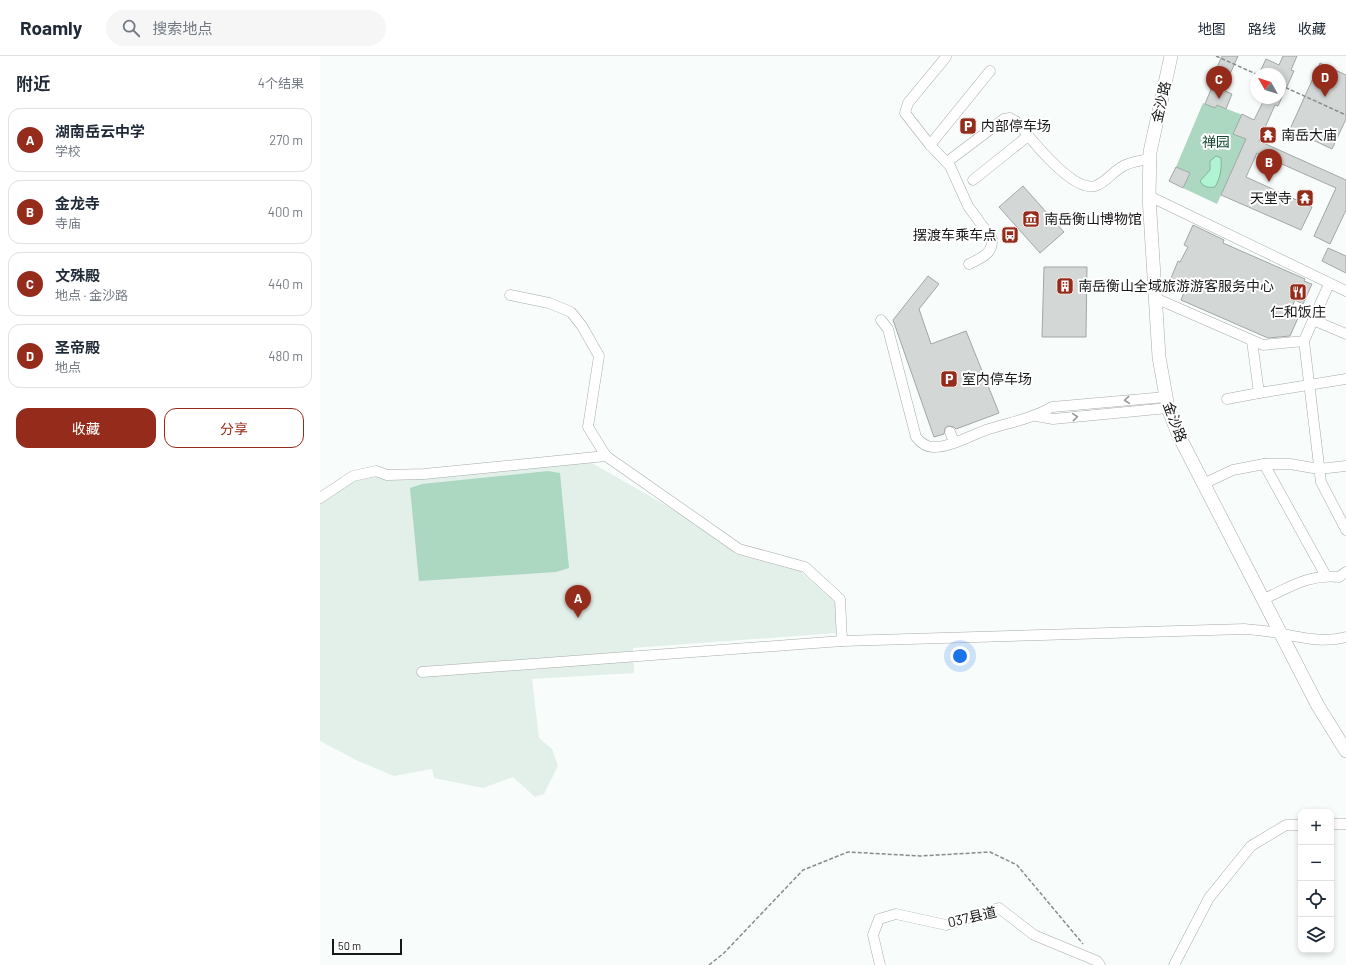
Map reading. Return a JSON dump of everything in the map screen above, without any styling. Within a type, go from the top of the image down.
[{"type":"main road","name":"金沙路","points":[[1172,56],[1149,159],[1149,196],[1159,356],[1167,402],[1178,436],[1264,599],[1318,706],[1346,751]]},
{"type":"street","points":[[946,57],[908,103],[905,109],[906,116],[930,145],[947,162],[968,206],[992,239],[991,250],[986,255],[969,264]]},
{"type":"street","points":[[930,145],[990,71]]},
{"type":"street","points":[[947,162],[1006,118],[1015,120],[1053,164],[1068,176],[1089,187],[1103,182],[1122,166],[1149,159]]},
{"type":"street","points":[[973,180],[1028,136]]},
{"type":"street","points":[[1149,196],[1346,291]]},
{"type":"street","points":[[1329,284],[1304,341],[1308,386],[1321,482],[1346,530]]},
{"type":"street","points":[[510,295],[549,303],[571,312],[582,326],[599,356],[588,427],[606,456],[739,549],[805,567],[840,599],[842,641]]},
{"type":"street","points":[[1155,298],[1263,345],[1304,341]]},
{"type":"street","points":[[881,320],[888,329],[916,436],[919,441],[930,447],[942,446],[988,429],[1036,416],[1053,419],[1167,402]]},
{"type":"street","points":[[1313,320],[1346,334]]},
{"type":"street","points":[[1252,341],[1259,393]]},
{"type":"street","points":[[1227,399],[1346,379]]},
{"type":"street","points":[[950,432],[954,442]]},
{"type":"street","points":[[320,498],[353,476],[376,471],[387,475],[424,474],[606,456]]},
{"type":"street","points":[[1264,464],[1326,576]]},
{"type":"street","points":[[1203,484],[1233,470],[1264,464],[1290,464],[1319,469],[1346,466]]},
{"type":"street","points":[[1264,599],[1306,579],[1326,576],[1339,577],[1346,572]]},
{"type":"street","points":[[422,672],[842,641],[1245,629],[1281,633],[1313,640],[1334,640],[1346,637]]},
{"type":"street","points":[[1334,824],[1346,824]]},
{"type":"street","points":[[1174,965],[1209,898],[1251,846],[1286,825],[1298,825]]},
{"type":"street","name":"037县道","points":[[880,965],[873,935],[879,918],[896,914],[946,925],[999,908],[1034,934],[1097,961],[1100,965]]},
{"type":"path","points":[[1216,56],[1250,71]]},
{"type":"path","points":[[1286,88],[1346,116]]},
{"type":"path","points":[[709,965],[724,953],[803,870],[848,852],[920,856],[990,852],[1017,865],[1084,945]]},
{"type":"shaded area","points":[[1216,156],[1221,158],[1221,169],[1217,184],[1215,187],[1206,187],[1200,181],[1210,170],[1210,161]]},
{"type":"shaded area","points":[[585,459],[721,537],[735,554],[800,571],[835,602],[837,633],[633,648],[634,673],[532,679],[539,738],[552,749],[558,766],[544,794],[535,797],[513,777],[483,788],[434,778],[432,769],[394,776],[356,760],[320,741],[320,503],[353,478]]},
{"type":"green space","name":"禅园","points":[[1203,103],[1215,108],[1217,105],[1255,120],[1243,146],[1247,148],[1238,157],[1217,204],[1183,188],[1190,173],[1176,167]]},
{"type":"green space","points":[[548,471],[560,473],[569,568],[556,572],[419,581],[410,488],[422,484]]},
{"type":"building","points":[[1222,56],[1238,56],[1223,90],[1232,94],[1226,109],[1217,105],[1215,108],[1205,104],[1212,87],[1209,85]]},
{"type":"building","points":[[1283,56],[1297,56],[1291,70],[1294,71],[1286,88],[1286,68],[1262,68],[1266,59],[1279,65]]},
{"type":"building","points":[[1320,63],[1346,75],[1346,119],[1332,149],[1290,129]]},
{"type":"building","points":[[1262,104],[1279,104],[1278,106],[1275,105],[1259,141],[1346,180],[1346,210],[1330,244],[1314,236],[1336,188],[1257,153],[1246,177],[1312,207],[1301,230],[1221,195],[1246,139],[1233,134],[1242,114],[1254,120]]},
{"type":"building","points":[[1176,167],[1190,173],[1183,188],[1169,181]]},
{"type":"building","name":"南岳衡山博物馆","points":[[1023,186],[1064,232],[1040,253],[999,207]]},
{"type":"building","points":[[1193,225],[1224,240],[1223,243],[1305,279],[1304,281],[1312,284],[1303,304],[1295,300],[1289,314],[1298,318],[1290,336],[1268,338],[1181,300],[1185,290],[1169,283],[1178,261],[1180,262],[1188,247],[1184,245]]},
{"type":"building","points":[[1328,248],[1346,256],[1346,273],[1322,261]]},
{"type":"building","name":"南岳衡山全域旅游游客服务中心","points":[[1044,267],[1087,267],[1086,337],[1042,337]]},
{"type":"building","name":"室内停车场","points":[[928,276],[939,284],[919,309],[931,344],[966,331],[999,413],[956,429],[948,426],[945,428],[944,434],[934,437],[893,320]]},
{"type":"place","name":"圣帝殿","points":[[1325,97]]},
{"type":"place","name":"文殊殿","points":[[1219,99]]},
{"type":"place","name":"内部停车场","points":[[968,126]]},
{"type":"place","name":"南岳大庙","points":[[1268,135]]},
{"type":"place","name":"金龙寺","points":[[1269,182]]},
{"type":"place","name":"天堂寺","points":[[1305,198]]},
{"type":"place","name":"南岳衡山博物馆","points":[[1031,219]]},
{"type":"place","name":"摆渡车乘车点","points":[[1010,235]]},
{"type":"place","name":"南岳衡山全域旅游游客服务中心","points":[[1065,286]]},
{"type":"place","name":"仁和饭庄","points":[[1298,292]]},
{"type":"place","name":"室内停车场","points":[[949,379]]},
{"type":"place","name":"湖南岳云中学","points":[[578,618]]}]
